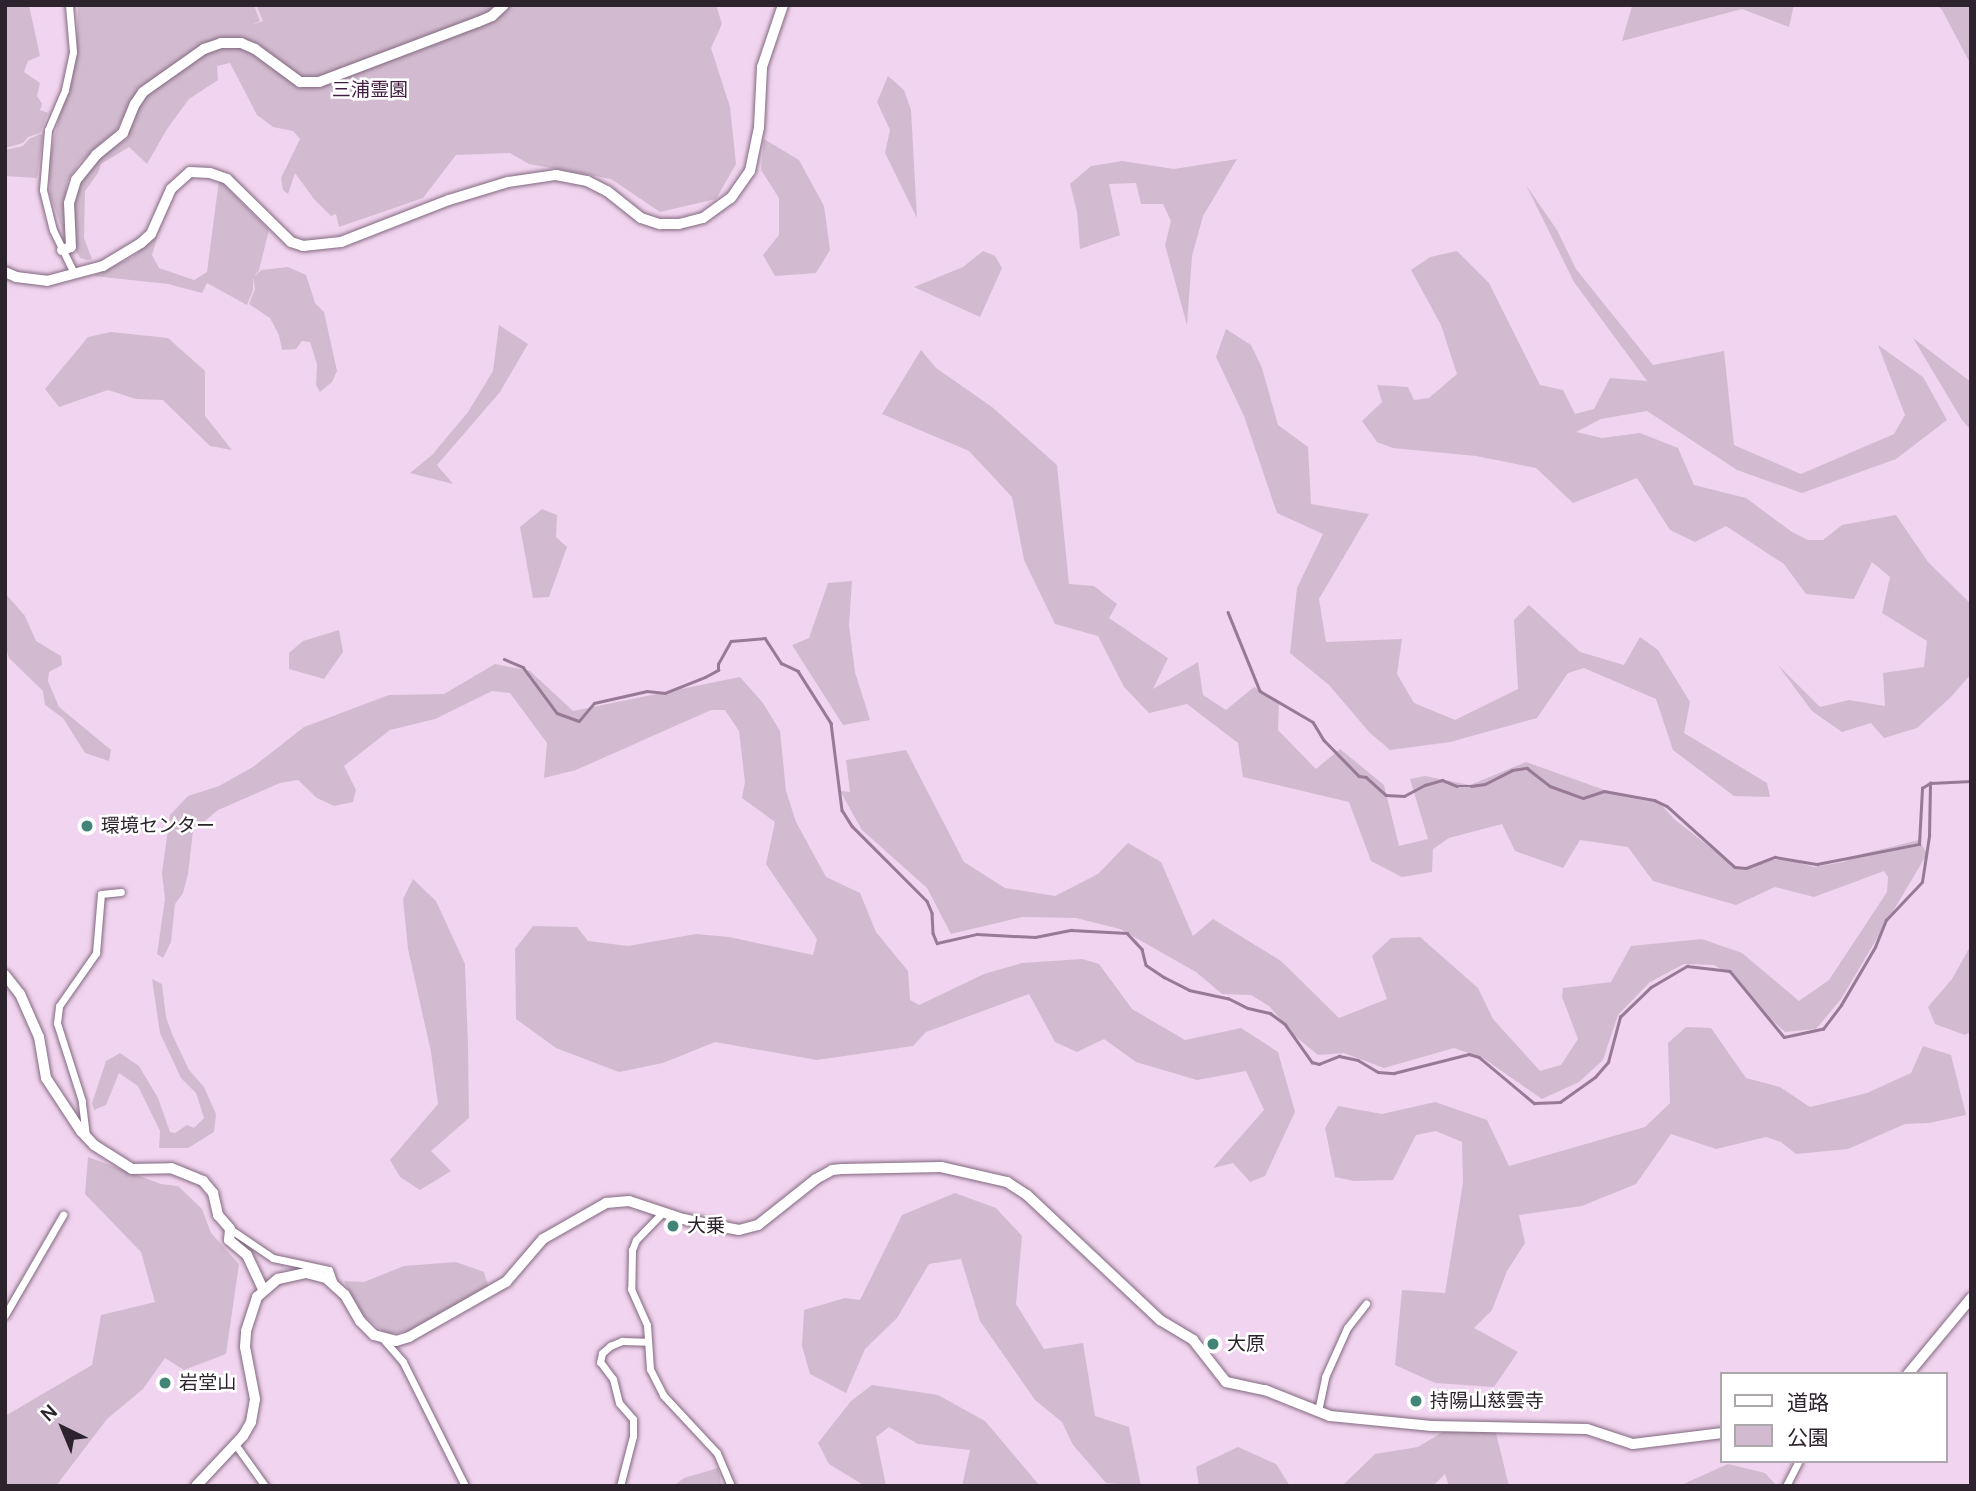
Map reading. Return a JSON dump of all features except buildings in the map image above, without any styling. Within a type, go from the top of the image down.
[{"type":"street","points":[[69,5],[73,52],[65,90],[48,130],[43,190],[62,250],[74,273]]},
{"type":"street","points":[[62,250],[71,247],[69,202],[76,180],[96,155],[123,133],[143,92],[204,49],[221,43],[241,43],[255,49],[300,82],[319,82],[478,22],[504,5]]},
{"type":"street","points":[[5,272],[16,277],[47,281],[103,266],[151,234],[171,189],[190,172],[210,173],[227,179],[291,242],[303,246],[341,242],[484,189],[508,182],[556,175],[587,181],[607,191],[628,211],[660,224],[680,224],[702,218],[731,198],[750,171],[758,136],[762,67],[783,5]]},
{"type":"street","points":[[86,1137],[82,1101],[57,1024],[59,1006],[96,953],[101,894],[121,892]]},
{"type":"street","points":[[5,975],[20,995],[39,1037],[46,1078],[86,1137],[132,1169],[171,1168],[195,1177],[213,1193],[218,1214],[230,1229],[273,1258],[329,1270],[334,1284]]},
{"type":"street","points":[[384,1340],[409,1337],[496,1288],[517,1271],[543,1239],[606,1202],[629,1201],[729,1229],[748,1228],[767,1219],[825,1173],[842,1169],[950,1168],[1007,1182],[1027,1195],[1160,1320],[1194,1340],[1226,1382],[1265,1390],[1344,1418],[1432,1426],[1587,1429],[1633,1444],[1720,1433]]},
{"type":"street","points":[[663,1212],[636,1240],[632,1250],[631,1289],[647,1325],[650,1369],[663,1395],[718,1453],[731,1486]]},
{"type":"street","points":[[5,1315],[63,1215]]},
{"type":"street","points":[[230,1229],[229,1240],[247,1255],[263,1289]]},
{"type":"street","points":[[197,1486],[247,1429],[254,1411],[255,1399],[245,1347],[253,1306],[263,1289],[278,1279],[296,1273],[315,1274],[334,1284],[345,1295],[360,1321],[374,1335],[384,1340],[403,1362],[465,1486]]},
{"type":"street","points":[[1910,1372],[1971,1298]]},
{"type":"street","points":[[1318,1411],[1325,1377],[1347,1328],[1366,1304]]},
{"type":"street","points":[[620,1486],[633,1436],[633,1419],[619,1403],[613,1378],[600,1362],[602,1353],[622,1341],[648,1342]]},
{"type":"street","points":[[235,1444],[265,1486]]},
{"type":"street","points":[[1786,1486],[1798,1463]]},
{"type":"green space","points":[[5,5],[29,5],[40,56],[28,61],[24,72],[40,83],[37,96],[42,104],[40,110],[48,113],[40,133],[28,137],[23,143],[5,148]]},
{"type":"green space","name":"三浦霊園","points":[[78,5],[254,5],[260,21],[251,25],[263,21],[256,5],[716,5],[722,24],[711,48],[730,107],[736,164],[716,199],[660,212],[611,179],[529,164],[510,153],[456,155],[423,198],[339,227],[336,214],[331,216],[314,199],[295,173],[288,194],[283,190],[281,178],[300,139],[293,131],[273,127],[257,115],[230,63],[217,66],[218,80],[189,99],[167,129],[147,164],[129,147],[101,164],[85,191],[84,238],[92,259],[87,260],[80,258],[75,249],[73,204],[80,180],[99,158],[128,138],[124,116],[115,132],[80,162],[67,182],[65,206],[68,234],[65,238],[50,194],[49,161],[77,40]]},
{"type":"green space","points":[[1794,5],[1789,27],[1742,9],[1622,41],[1632,6]]},
{"type":"green space","points":[[1937,5],[1971,5],[1971,65],[1942,10]]},
{"type":"green space","points":[[888,76],[904,90],[911,110],[917,218],[885,153],[890,130],[877,102]]},
{"type":"green space","points":[[43,135],[37,178],[5,176],[5,150],[23,146],[29,139]]},
{"type":"green space","points":[[764,139],[799,160],[824,206],[830,250],[816,273],[775,276],[763,255],[779,235],[779,198],[761,170]]},
{"type":"green space","points":[[1237,159],[1203,216],[1192,256],[1187,325],[1165,245],[1171,221],[1163,204],[1141,204],[1136,183],[1109,184],[1120,235],[1080,249],[1077,212],[1070,184],[1091,166],[1122,161],[1174,169]]},
{"type":"green space","points":[[219,180],[269,230],[259,270],[254,277],[261,270],[288,267],[306,275],[315,303],[324,312],[337,371],[332,382],[320,392],[316,385],[317,364],[310,342],[302,341],[296,349],[282,350],[279,335],[270,318],[249,304],[255,289],[253,277],[253,290],[247,305],[207,283],[202,293],[168,284],[94,276],[133,257],[158,235],[152,255],[159,268],[194,280],[207,272]]},
{"type":"green space","points":[[1526,185],[1557,230],[1576,269],[1653,365],[1724,351],[1734,445],[1801,474],[1894,434],[1905,415],[1878,345],[1923,377],[1947,420],[1896,459],[1802,493],[1737,470],[1647,411],[1601,419],[1576,432],[1602,438],[1640,433],[1678,448],[1694,485],[1746,498],[1792,532],[1808,540],[1823,540],[1842,525],[1896,515],[1928,562],[1971,604],[1971,674],[1951,697],[1917,728],[1884,738],[1871,723],[1842,732],[1812,711],[1777,664],[1820,707],[1849,700],[1885,706],[1883,673],[1924,667],[1927,641],[1882,613],[1890,577],[1872,562],[1854,599],[1806,594],[1784,564],[1726,526],[1695,542],[1670,530],[1637,478],[1573,503],[1536,468],[1476,456],[1393,448],[1377,442],[1362,421],[1382,402],[1377,385],[1408,387],[1414,400],[1429,398],[1457,374],[1441,325],[1411,270],[1430,257],[1457,251],[1489,283],[1540,385],[1563,390],[1575,414],[1594,409],[1610,378],[1647,381],[1574,282]]},
{"type":"green space","points":[[983,251],[995,256],[1002,268],[980,317],[914,287],[963,267]]},
{"type":"green space","points":[[499,325],[528,344],[500,392],[437,465],[453,484],[410,473],[432,455],[468,412],[493,371]]},
{"type":"green space","points":[[1226,329],[1251,345],[1262,368],[1278,425],[1308,447],[1311,504],[1369,514],[1319,599],[1326,642],[1402,639],[1397,674],[1414,703],[1455,720],[1518,689],[1514,620],[1529,605],[1580,652],[1624,665],[1640,637],[1658,650],[1690,702],[1684,733],[1767,783],[1770,797],[1734,796],[1673,750],[1656,699],[1584,668],[1568,673],[1537,718],[1450,742],[1390,750],[1370,733],[1329,685],[1290,653],[1297,588],[1323,534],[1277,513],[1244,416],[1216,357]]},
{"type":"green space","points":[[111,332],[168,338],[205,371],[205,416],[232,450],[210,446],[163,400],[136,399],[108,390],[59,407],[45,389],[88,337]]},
{"type":"green space","points":[[1913,338],[1971,382],[1971,430],[1962,420]]},
{"type":"green space","points":[[921,350],[936,368],[992,407],[1057,465],[1069,584],[1094,586],[1117,604],[1109,618],[1168,658],[1153,689],[1198,662],[1203,695],[1226,710],[1254,687],[1279,702],[1278,730],[1316,769],[1340,749],[1384,785],[1399,846],[1428,839],[1410,779],[1425,776],[1470,785],[1526,762],[1613,793],[1656,799],[1674,819],[1734,866],[1748,868],[1772,860],[1786,859],[1814,867],[1843,862],[1862,854],[1919,840],[1927,854],[1841,999],[1816,1029],[1785,1032],[1762,1011],[1735,977],[1714,965],[1684,964],[1650,982],[1618,1015],[1603,1060],[1579,1082],[1542,1099],[1483,1058],[1454,1048],[1384,1068],[1344,1053],[1318,1055],[1296,1037],[1269,1006],[1251,995],[1222,994],[1196,972],[1120,929],[1076,918],[1022,917],[951,934],[927,888],[862,830],[840,791],[850,792],[846,760],[906,750],[964,862],[1005,888],[1055,896],[1098,874],[1128,843],[1161,862],[1193,936],[1213,919],[1281,961],[1339,1018],[1387,999],[1372,956],[1391,938],[1420,937],[1478,988],[1493,1019],[1540,1071],[1561,1065],[1578,1039],[1562,997],[1563,988],[1611,982],[1631,946],[1702,939],[1742,953],[1799,1001],[1829,980],[1887,892],[1888,877],[1884,871],[1814,897],[1775,887],[1736,905],[1653,881],[1628,847],[1580,840],[1563,868],[1515,851],[1502,824],[1449,838],[1433,849],[1432,872],[1402,877],[1371,861],[1349,802],[1243,777],[1238,743],[1187,704],[1149,713],[1124,687],[1098,636],[1055,624],[1024,560],[1012,497],[969,451],[882,414]]},
{"type":"green space","points":[[542,509],[557,515],[556,537],[567,547],[549,597],[533,598],[520,527]]},
{"type":"green space","points":[[852,581],[849,625],[855,672],[870,720],[843,725],[792,645],[809,638],[828,583]]},
{"type":"green space","points":[[5,593],[25,616],[36,641],[61,656],[62,665],[49,672],[48,681],[59,707],[111,750],[109,761],[85,753],[63,718],[45,705],[43,691],[9,658],[5,644]]},
{"type":"green space","points":[[339,630],[343,652],[324,679],[289,669],[289,653],[303,641]]},
{"type":"green space","points":[[495,664],[530,671],[573,711],[740,677],[763,703],[780,731],[786,791],[796,822],[826,877],[860,893],[876,932],[908,971],[910,1000],[919,1005],[984,974],[1022,963],[1082,959],[1099,964],[1132,1009],[1185,1040],[1241,1028],[1278,1052],[1295,1112],[1265,1176],[1250,1182],[1233,1163],[1213,1168],[1264,1110],[1246,1071],[1197,1080],[1136,1062],[1104,1039],[1077,1052],[1055,1042],[1029,994],[926,1032],[913,1046],[817,1060],[715,1042],[663,1063],[619,1072],[556,1048],[516,1019],[515,949],[533,926],[577,927],[588,941],[628,946],[696,934],[729,937],[813,955],[817,939],[766,864],[775,822],[742,798],[745,782],[739,731],[725,710],[711,710],[576,770],[544,778],[547,743],[510,693],[492,691],[435,719],[390,730],[344,766],[356,790],[353,802],[334,806],[317,798],[298,780],[280,783],[218,810],[193,831],[188,874],[183,893],[175,904],[171,942],[163,958],[157,954],[165,899],[162,873],[170,815],[188,796],[219,786],[253,767],[304,727],[389,695],[444,694]]},
{"type":"green space","points":[[413,879],[436,901],[465,964],[468,1046],[469,1118],[431,1151],[451,1171],[420,1190],[400,1177],[390,1160],[438,1104],[431,1052],[408,949],[403,899]]},
{"type":"green space","points":[[1971,945],[1971,1031],[1965,1035],[1935,1024],[1928,1007],[1952,979]]},
{"type":"green space","points":[[152,979],[162,984],[166,1017],[172,1034],[189,1070],[204,1087],[216,1114],[214,1132],[188,1148],[159,1148],[160,1131],[138,1086],[119,1073],[106,1105],[94,1110],[92,1103],[106,1061],[120,1053],[139,1066],[158,1098],[170,1132],[175,1133],[187,1125],[194,1128],[204,1118],[196,1093],[181,1078],[160,1033]]},
{"type":"green space","points":[[1686,1027],[1711,1028],[1746,1078],[1780,1087],[1810,1107],[1867,1093],[1911,1073],[1923,1046],[1951,1055],[1966,1115],[1929,1123],[1905,1124],[1848,1149],[1796,1154],[1781,1142],[1766,1137],[1716,1149],[1671,1134],[1636,1184],[1582,1206],[1519,1215],[1525,1243],[1507,1271],[1492,1310],[1474,1328],[1518,1352],[1494,1387],[1435,1383],[1395,1365],[1402,1290],[1445,1293],[1463,1183],[1462,1142],[1436,1131],[1416,1135],[1393,1180],[1354,1181],[1335,1177],[1325,1128],[1338,1106],[1382,1114],[1435,1102],[1487,1120],[1509,1166],[1645,1127],[1670,1103],[1668,1043]]},
{"type":"green space","points":[[88,1157],[161,1184],[178,1186],[202,1209],[211,1233],[239,1264],[226,1354],[184,1370],[165,1358],[143,1389],[107,1419],[56,1486],[5,1486],[5,1416],[92,1365],[101,1315],[155,1302],[141,1252],[85,1194]]},
{"type":"green space","points":[[955,1193],[996,1208],[1022,1236],[1016,1304],[1044,1349],[1083,1343],[1095,1416],[1129,1427],[1141,1486],[1106,1483],[1073,1445],[1062,1422],[1035,1400],[980,1321],[961,1259],[929,1264],[897,1318],[865,1349],[846,1393],[810,1374],[802,1346],[804,1310],[845,1298],[860,1300],[902,1215]]},
{"type":"green space","points":[[456,1262],[484,1272],[490,1292],[419,1329],[387,1334],[360,1313],[344,1281],[364,1282],[404,1266]]},
{"type":"green space","points":[[872,1385],[938,1395],[985,1421],[1040,1486],[962,1486],[970,1450],[918,1444],[889,1427],[876,1437],[886,1486],[865,1486],[829,1464],[818,1443],[851,1401]]},
{"type":"green space","points":[[1495,1429],[1509,1486],[1449,1486],[1445,1474],[1433,1486],[1342,1486],[1375,1454],[1418,1447],[1446,1430]]},
{"type":"green space","points":[[1238,1447],[1276,1464],[1290,1486],[1199,1486],[1196,1467]]},
{"type":"green space","points":[[1728,1464],[1765,1473],[1777,1486],[1679,1486]]},
{"type":"green space","points":[[718,1468],[722,1486],[673,1486],[684,1478]]},
{"type":"waterway","points":[[1228,612],[1260,691],[1313,722],[1324,740],[1359,776],[1366,777],[1386,795],[1404,796],[1442,780],[1457,786],[1485,784],[1512,770],[1527,768],[1550,786],[1583,798],[1604,791],[1654,800],[1667,806],[1735,867],[1746,868],[1775,857],[1817,864],[1919,844],[1922,788],[1930,783],[1971,781]]},
{"type":"waterway","points":[[504,659],[523,667],[557,713],[579,721],[594,703],[647,691],[665,693],[705,677],[718,670],[718,664],[731,641],[765,638],[781,663],[798,671],[831,723],[842,810],[852,826],[927,901],[937,943],[977,934],[1035,937],[1071,930],[1127,933],[1142,949],[1146,965],[1164,977],[1189,990],[1228,998],[1248,1008],[1270,1013],[1285,1024],[1312,1062],[1319,1064],[1339,1056],[1358,1060],[1378,1072],[1394,1073],[1469,1054],[1479,1057],[1534,1103],[1560,1102],[1595,1077],[1608,1062],[1620,1017],[1651,987],[1687,966],[1730,971],[1784,1037],[1823,1029],[1841,1005],[1875,947],[1886,920],[1922,882],[1929,836],[1930,783]]},
{"type":"place","name":"環境センター","points":[[87,826]]},
{"type":"place","name":"大乗","points":[[673,1226]]},
{"type":"place","name":"大原","points":[[1213,1344]]},
{"type":"place","name":"岩堂山","points":[[165,1383]]},
{"type":"place","name":"持陽山慈雲寺","points":[[1416,1401]]}]
